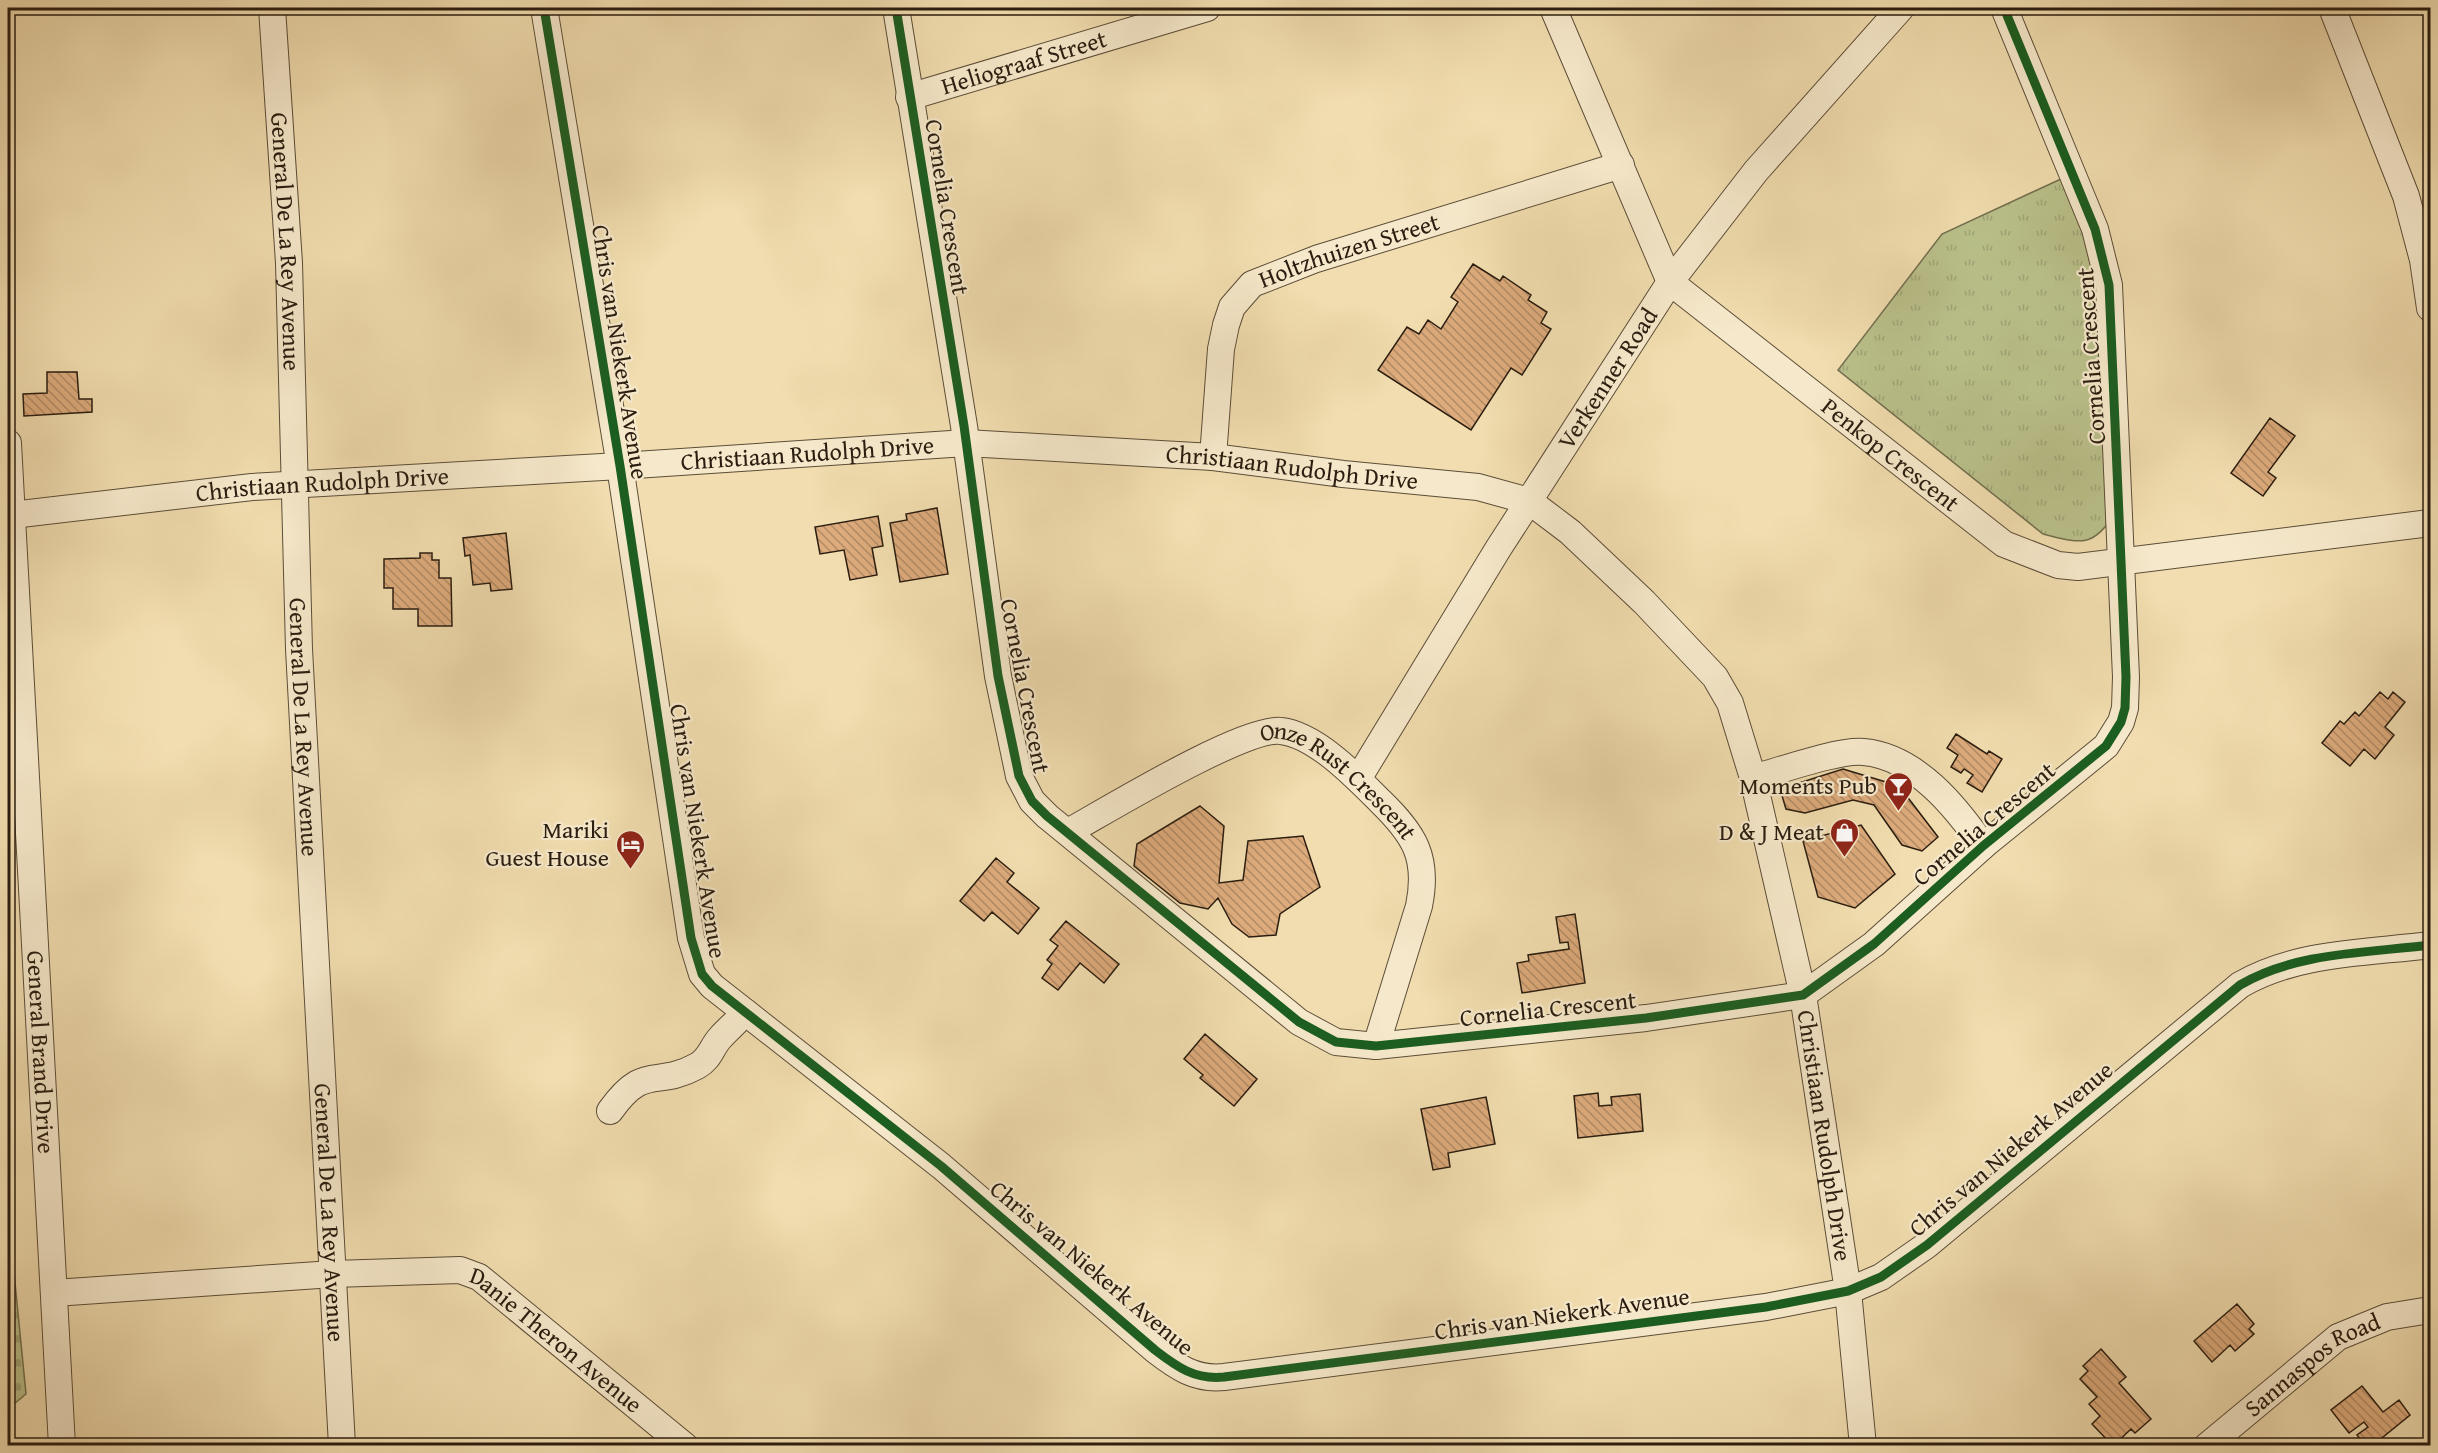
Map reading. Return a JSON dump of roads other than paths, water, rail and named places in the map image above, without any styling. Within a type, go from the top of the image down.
[{"type":"street","name":"General De La Rey Avenue","points":[[272,8],[289,263],[299,649],[344,1445]]},
{"type":"street","name":"Chris van Niekerk Avenue","points":[[544,8],[620,466],[696,961],[702,974],[712,986],[941,1166],[1171,1362],[1187,1373],[1201,1377],[1224,1377],[1766,1307],[1848,1291],[1881,1276],[1927,1245],[2240,985],[2261,972],[2298,962],[2430,945]]},
{"type":"street","name":"Cornelia Crescent","points":[[896,8],[966,443],[998,676],[1019,776],[1032,801],[1306,1027],[1336,1042],[1376,1046],[1646,1018],[1803,995],[1874,944],[1983,846],[2094,757],[2106,746],[2121,722],[2125,708],[2126,677],[2112,310],[2106,267],[2085,202],[2004,8]]},
{"type":"street","name":"Heliograaf Street","points":[[909,97],[1207,8]]},
{"type":"street","name":"Penkop Crescent","points":[[1553,8],[1670,282],[2004,544],[2058,565],[2078,567],[2430,523]]},
{"type":"street","name":"Verkenner Road","points":[[1358,779],[1529,501],[1670,282],[1756,171],[1901,8]]},
{"type":"street","points":[[2332,8],[2406,196],[2423,260],[2430,308]]},
{"type":"street","name":"Holtzhuizen Street","points":[[1213,457],[1221,349],[1226,325],[1232,307],[1252,284],[1316,259],[1621,165]]},
{"type":"street","name":"General Brand Drive","points":[[8,443],[62,1446]]},
{"type":"street","name":"Christiaan Rudolph Drive","points":[[12,515],[294,484],[620,466],[966,443],[1213,457],[1343,474],[1478,487],[1529,501],[1570,532],[1604,563],[1715,677],[1730,703],[1753,778],[1803,995],[1848,1291],[1863,1446]]},
{"type":"street","name":"Onze Rust Crescent","points":[[1068,832],[1213,752],[1264,731],[1279,730],[1299,736],[1329,755],[1358,779],[1397,818],[1414,841],[1422,871],[1419,906],[1376,1046]]},
{"type":"street","points":[[1753,778],[1824,758],[1864,751],[1889,759],[1923,779],[1964,819],[1983,846]]},
{"type":"street","points":[[610,1111],[625,1090],[635,1082],[688,1070],[703,1062],[713,1052],[718,1040],[745,1012]]},
{"type":"street","name":"Danie Theron Avenue","points":[[54,1293],[333,1274],[460,1270],[479,1277],[684,1446]]},
{"type":"street","name":"Sannaspos Road","points":[[2207,1446],[2338,1336],[2387,1317],[2430,1310]]},
{"type":"place","name":"Moments Pub","points":[[1898,812]]},
{"type":"place","name":"D & J Meat","points":[[1845,858]]},
{"type":"place","name":"Mariki Guest House","points":[[630,870]]}]
